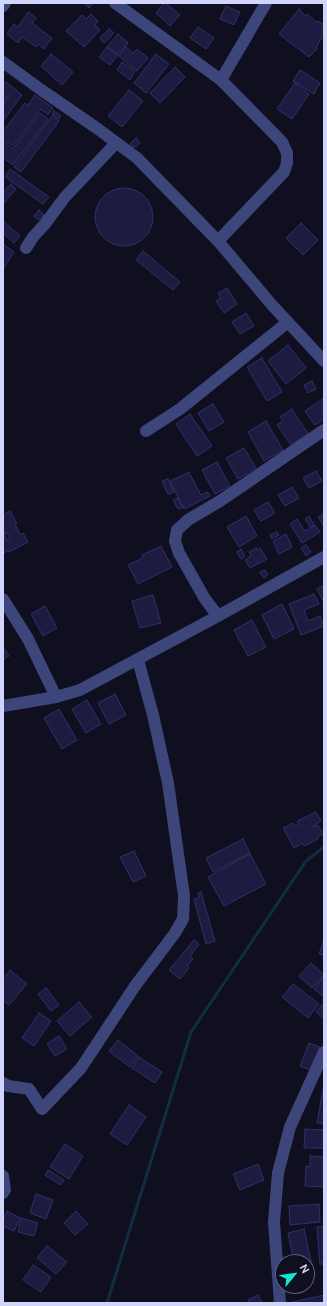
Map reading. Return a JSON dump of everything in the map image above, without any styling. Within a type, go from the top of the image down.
[{"type":"street","points":[[115,3],[131,8],[221,80],[282,142],[287,153],[287,163],[284,172],[218,241]]},
{"type":"street","points":[[221,80],[266,3]]},
{"type":"street","points":[[3,62],[40,90],[137,158],[218,241],[324,361]]},
{"type":"street","points":[[26,248],[65,197],[116,143]]},
{"type":"street","points":[[146,431],[180,409],[288,322]]},
{"type":"street","points":[[218,616],[205,599],[179,553],[176,541],[177,530],[188,520],[220,501],[324,430]]},
{"type":"street","points":[[3,706],[56,697],[80,690],[138,660],[324,557]]},
{"type":"street","points":[[3,599],[28,639],[56,697]]},
{"type":"street","points":[[3,1083],[8,1086],[29,1089],[42,1109],[81,1068],[135,986],[175,933],[183,919],[184,896],[168,782],[153,715],[138,660]]},
{"type":"street","points":[[280,1303],[274,1222],[278,1173],[290,1127],[324,1052]]},
{"type":"street","points":[[3,1176],[5,1190],[3,1193]]},
{"type":"building","points":[[84,3],[93,3],[89,8]]},
{"type":"building","points":[[164,3],[180,15],[170,26],[156,13]]},
{"type":"building","points":[[226,6],[240,12],[234,25],[220,19]]},
{"type":"building","points":[[299,9],[305,16],[307,14],[316,22],[318,21],[324,25],[324,38],[322,37],[316,48],[317,49],[309,57],[279,34]]},
{"type":"building","points":[[28,12],[36,18],[32,23],[52,38],[44,49],[38,44],[36,47],[22,37],[18,43],[7,34],[14,24],[18,27]]},
{"type":"building","points":[[91,14],[98,21],[95,25],[100,30],[84,47],[66,31],[82,15],[86,19]]},
{"type":"building","points":[[198,27],[214,38],[206,49],[190,38]]},
{"type":"building","points":[[109,29],[114,33],[104,43],[100,38]]},
{"type":"building","points":[[118,34],[128,43],[118,55],[107,47]]},
{"type":"building","points":[[107,47],[118,55],[110,65],[99,57]]},
{"type":"building","points":[[126,47],[133,53],[137,49],[148,58],[137,71],[119,56]]},
{"type":"building","points":[[51,54],[73,72],[62,85],[41,66]]},
{"type":"building","points":[[156,54],[169,64],[146,93],[134,83]]},
{"type":"building","points":[[122,62],[135,71],[130,80],[117,70]]},
{"type":"building","points":[[175,67],[185,77],[160,103],[150,93]]},
{"type":"building","points":[[300,70],[320,83],[314,94],[293,81]]},
{"type":"building","points":[[6,82],[22,95],[3,121],[3,105],[9,96],[8,95],[3,102],[3,85]]},
{"type":"building","points":[[295,83],[309,94],[292,119],[277,109]]},
{"type":"building","points":[[129,90],[143,101],[122,127],[108,116]]},
{"type":"building","points":[[35,95],[53,108],[48,115],[41,109],[13,146],[8,142],[7,144],[13,149],[40,113],[48,119],[13,165],[3,158],[3,131],[25,103],[28,105]]},
{"type":"building","points":[[54,111],[61,116],[59,119],[52,114]]},
{"type":"building","points":[[52,116],[59,121],[21,172],[14,167]]},
{"type":"building","points":[[136,138],[140,143],[134,148],[130,144]]},
{"type":"building","points":[[10,169],[49,197],[43,204],[5,177]]},
{"type":"building","points":[[11,184],[16,189],[3,204],[3,192]]},
{"type":"building","points":[[124,188],[135,190],[148,201],[151,206],[153,217],[151,228],[140,241],[135,244],[124,246],[113,244],[100,233],[97,228],[95,217],[97,206],[108,193],[113,190]]},
{"type":"building","points":[[39,210],[44,215],[39,220],[34,216]]},
{"type":"building","points":[[3,221],[20,236],[14,243],[3,233]]},
{"type":"building","points":[[301,223],[318,240],[303,255],[286,238]]},
{"type":"building","points":[[3,244],[14,252],[3,269]]},
{"type":"building","points":[[143,251],[180,282],[173,290],[136,260]]},
{"type":"building","points":[[227,288],[237,304],[224,313],[216,301],[221,298],[218,293]]},
{"type":"building","points":[[246,313],[254,326],[240,334],[232,322]]},
{"type":"building","points":[[288,345],[306,368],[286,384],[268,361]]},
{"type":"building","points":[[262,358],[282,392],[267,401],[247,367]]},
{"type":"building","points":[[312,381],[316,389],[308,393],[304,385]]},
{"type":"building","points":[[324,398],[324,419],[315,425],[305,411]]},
{"type":"building","points":[[213,404],[224,422],[209,431],[198,413]]},
{"type":"building","points":[[292,409],[308,434],[291,445],[277,425],[283,421],[280,417]]},
{"type":"building","points":[[190,414],[212,446],[197,456],[176,424]]},
{"type":"building","points":[[266,421],[283,450],[264,461],[248,432]]},
{"type":"building","points":[[244,448],[256,468],[238,479],[226,458]]},
{"type":"building","points":[[217,462],[230,486],[215,494],[202,470]]},
{"type":"building","points":[[316,471],[322,481],[309,488],[303,478]]},
{"type":"building","points":[[189,472],[201,495],[208,492],[210,496],[184,509],[170,481]]},
{"type":"building","points":[[168,479],[174,492],[168,494],[162,481]]},
{"type":"building","points":[[292,487],[299,498],[285,506],[278,495]]},
{"type":"building","points":[[178,498],[183,507],[178,509],[173,500]]},
{"type":"building","points":[[268,502],[275,513],[261,521],[254,510]]},
{"type":"building","points":[[10,511],[17,524],[15,524],[20,535],[23,533],[28,542],[9,552],[3,553],[3,535],[4,534],[7,540],[10,538],[7,533],[5,534],[3,529],[3,515]]},
{"type":"building","points":[[324,514],[324,526],[318,517]]},
{"type":"building","points":[[246,516],[257,536],[239,547],[227,527]]},
{"type":"building","points":[[309,516],[314,525],[310,527],[305,519]]},
{"type":"building","points":[[297,519],[305,531],[315,525],[320,532],[302,543],[290,524]]},
{"type":"building","points":[[277,532],[279,535],[272,539],[270,535]]},
{"type":"building","points":[[286,534],[292,547],[279,554],[273,541]]},
{"type":"building","points":[[306,545],[311,552],[306,556],[301,548]]},
{"type":"building","points":[[161,546],[172,567],[138,584],[128,565],[143,558],[142,555]]},
{"type":"building","points":[[256,548],[257,550],[260,548],[267,559],[250,568],[245,560],[251,556],[249,552]]},
{"type":"building","points":[[241,549],[245,556],[241,559],[237,552]]},
{"type":"building","points":[[265,570],[268,575],[264,578],[260,572]]},
{"type":"building","points":[[324,585],[324,603],[317,589]]},
{"type":"building","points":[[314,594],[319,604],[304,610],[308,621],[320,616],[324,626],[301,635],[289,604]]},
{"type":"building","points":[[153,595],[161,623],[140,628],[132,601]]},
{"type":"building","points":[[282,604],[294,629],[274,639],[262,615]]},
{"type":"building","points":[[45,606],[57,628],[43,636],[31,614]]},
{"type":"building","points":[[252,620],[266,647],[248,656],[234,630]]},
{"type":"building","points":[[3,647],[9,656],[3,660]]},
{"type":"building","points":[[115,694],[126,715],[109,724],[98,703]]},
{"type":"building","points":[[87,700],[101,724],[86,733],[72,709]]},
{"type":"building","points":[[59,709],[77,740],[62,749],[44,718]]},
{"type":"building","points":[[316,812],[321,821],[313,826],[318,825],[323,834],[317,837],[318,839],[304,846],[303,843],[294,848],[283,828],[293,823],[295,826],[299,825],[297,821]]},
{"type":"building","points":[[243,839],[250,853],[213,872],[206,858]]},
{"type":"building","points":[[134,851],[146,876],[133,882],[120,857]]},
{"type":"building","points":[[250,854],[266,884],[224,906],[208,877]]},
{"type":"building","points":[[201,892],[215,941],[206,944],[194,899],[199,898],[198,893]]},
{"type":"building","points":[[194,940],[199,944],[190,956],[193,959],[187,966],[189,968],[180,979],[169,970]]},
{"type":"building","points":[[324,940],[324,955],[319,954]]},
{"type":"building","points":[[311,963],[324,975],[312,988],[299,976]]},
{"type":"building","points":[[10,970],[27,984],[9,1005],[3,1000],[3,979]]},
{"type":"building","points":[[324,976],[324,997],[314,989]]},
{"type":"building","points":[[293,984],[319,1004],[308,1018],[282,997]]},
{"type":"building","points":[[46,988],[59,1005],[51,1011],[38,994]]},
{"type":"building","points":[[79,1002],[92,1017],[70,1036],[57,1021]]},
{"type":"building","points":[[322,1005],[324,1007],[324,1019],[316,1012]]},
{"type":"building","points":[[39,1013],[51,1021],[34,1046],[22,1038]]},
{"type":"building","points":[[59,1036],[67,1049],[55,1056],[47,1044]]},
{"type":"building","points":[[118,1040],[138,1056],[130,1067],[109,1051]]},
{"type":"building","points":[[309,1043],[320,1047],[311,1070],[300,1066]]},
{"type":"building","points":[[139,1057],[162,1072],[155,1083],[132,1068]]},
{"type":"building","points":[[324,1084],[324,1124],[317,1123]]},
{"type":"building","points":[[129,1105],[146,1117],[127,1145],[110,1134]]},
{"type":"building","points":[[305,1129],[324,1130],[324,1148],[304,1148]]},
{"type":"building","points":[[65,1144],[83,1156],[69,1179],[50,1167]]},
{"type":"building","points":[[310,1156],[324,1157],[324,1187],[305,1186],[306,1166],[310,1167]]},
{"type":"building","points":[[258,1164],[264,1180],[240,1190],[233,1174]]},
{"type":"building","points":[[48,1170],[64,1180],[61,1185],[45,1175]]},
{"type":"building","points":[[36,1194],[53,1200],[46,1219],[30,1213]]},
{"type":"building","points":[[319,1204],[320,1222],[290,1225],[289,1206]]},
{"type":"building","points":[[7,1211],[20,1218],[14,1231],[3,1226],[3,1220]]},
{"type":"building","points":[[76,1211],[88,1224],[75,1235],[64,1223]]},
{"type":"building","points":[[21,1218],[38,1223],[34,1236],[18,1232]]},
{"type":"building","points":[[317,1227],[324,1227],[324,1264],[320,1264]]},
{"type":"building","points":[[304,1229],[309,1254],[292,1254],[288,1233]]},
{"type":"building","points":[[47,1246],[67,1262],[56,1274],[37,1258]]},
{"type":"building","points":[[33,1265],[51,1277],[41,1292],[23,1280]]},
{"type":"building","points":[[258,1295],[262,1303],[249,1303],[248,1300]]},
{"type":"building","points":[[324,1295],[324,1303],[292,1303],[292,1302]]},
{"type":"waterway","points":[[107,1303],[191,1032],[306,861],[324,847]]}]
